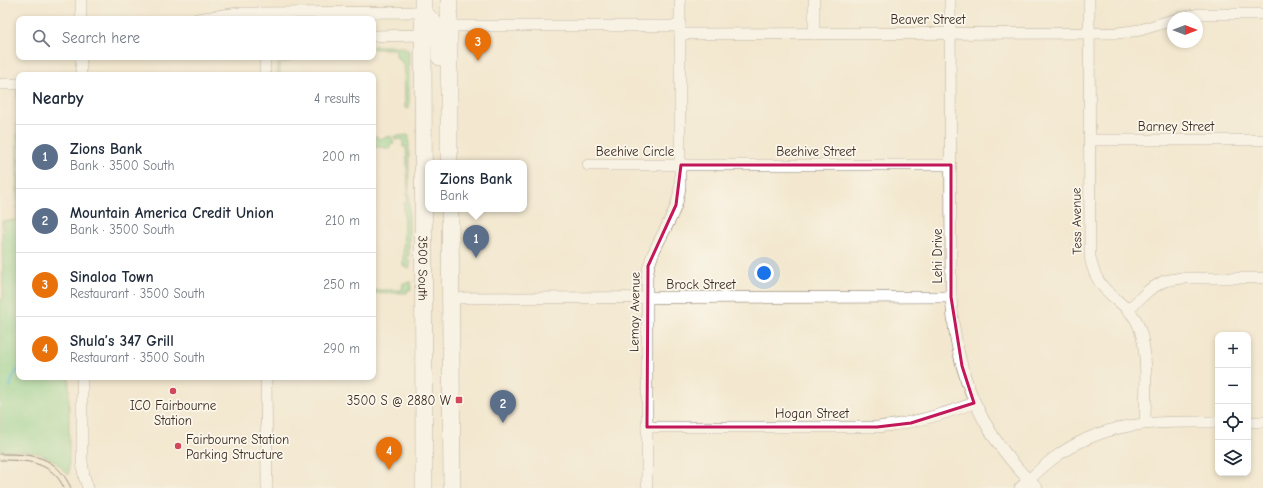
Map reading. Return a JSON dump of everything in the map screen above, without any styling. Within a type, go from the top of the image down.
[{"type":"main road","name":"3500 South","points":[[428,160],[430,19],[448,0]]},
{"type":"main road","name":"3500 South","points":[[430,19],[449,133],[449,160]]},
{"type":"main road","name":"3500 South","points":[[424,488],[428,212]]},
{"type":"main road","name":"3500 South","points":[[450,212],[452,488]]},
{"type":"street","points":[[81,0],[81,16]]},
{"type":"street","name":"Lemay Avenue","points":[[647,488],[646,298],[648,266],[656,245],[676,205],[680,187],[680,0]]},
{"type":"street","points":[[814,0],[814,34]]},
{"type":"street","name":"Lehi Drive","points":[[950,0],[951,297],[957,349],[966,383],[974,403],[992,435],[1014,463],[1038,488]]},
{"type":"street","name":"Tess Avenue","points":[[1088,0],[1089,249],[1095,273],[1103,287],[1128,310],[1135,319],[1143,340],[1145,352],[1144,423]]},
{"type":"street","points":[[1203,14],[1263,14]]},
{"type":"street","points":[[376,18],[430,19]]},
{"type":"street","points":[[376,35],[430,19]]},
{"type":"street","name":"Beaver Street","points":[[430,19],[680,30],[814,34],[1129,32],[1150,28],[1167,22]]},
{"type":"street","points":[[81,60],[81,72]]},
{"type":"street","points":[[265,60],[265,72]]},
{"type":"street","points":[[3,84],[16,84]]},
{"type":"street","name":"Barney Street","points":[[1089,140],[1263,140]]},
{"type":"street","name":"Beehive Circle","points":[[588,165],[681,165]]},
{"type":"street","name":"Beehive Street","points":[[681,165],[951,165]]},
{"type":"street","points":[[1128,310],[1149,290],[1164,281],[1182,278],[1263,278]]},
{"type":"street","name":"Brock Street","points":[[451,298],[951,297]]},
{"type":"street","points":[[82,380],[82,461],[84,476],[88,488]]},
{"type":"street","points":[[266,380],[267,488]]},
{"type":"street","name":"Hogan Street","points":[[647,427],[877,427],[928,419],[974,403]]},
{"type":"street","points":[[1020,488],[1054,458],[1080,442],[1104,432],[1144,423],[1215,422]]},
{"type":"street","points":[[1251,422],[1263,422]]},
{"type":"highlighted area","points":[[681,165],[951,165],[951,297],[962,366],[974,403],[911,423],[877,427],[647,427],[648,266],[676,205]]},
{"type":"green space","points":[[376,46],[400,46],[403,50],[403,46],[409,51],[409,109],[405,108],[404,66],[396,57],[396,49],[376,49]]},
{"type":"green space","points":[[278,60],[291,60],[289,62],[280,63],[280,72],[277,72]]},
{"type":"green space","points":[[409,135],[408,190],[406,147],[403,147],[403,139],[395,140],[394,136]]},
{"type":"green space","points":[[376,136],[378,139],[391,136],[394,144],[390,145],[390,149],[376,147]]},
{"type":"green space","points":[[407,192],[409,192],[409,256],[407,256],[407,259],[410,260],[410,268],[405,268],[405,266],[403,266],[404,203],[407,202]]},
{"type":"green space","points":[[16,220],[16,380],[69,380],[68,475],[53,460],[37,453],[0,451],[0,300],[3,300],[2,221]]},
{"type":"green space","points":[[411,282],[411,290],[407,290],[407,293],[376,293],[376,290],[402,290],[403,283]]},
{"type":"waterway","points":[[10,386],[16,372]]},
{"type":"tram line","points":[[0,454],[33,456],[51,463],[65,477],[71,488]]},
{"type":"tram line","points":[[0,460],[28,462],[45,467],[59,479],[64,488]]},
{"type":"place","name":"Sinaloa Town","points":[[478,61]]},
{"type":"place","name":"Zions Bank","points":[[476,258]]},
{"type":"place","name":"ICO Fairbourne Station","points":[[173,391]]},
{"type":"place","name":"3500 S @ 2880 W","points":[[459,400]]},
{"type":"place","name":"Mountain America Credit Union","points":[[503,423]]},
{"type":"place","name":"Fairbourne Station Parking Structure","points":[[178,446]]},
{"type":"place","name":"Shula’s 347 Grill","points":[[389,470]]}]
